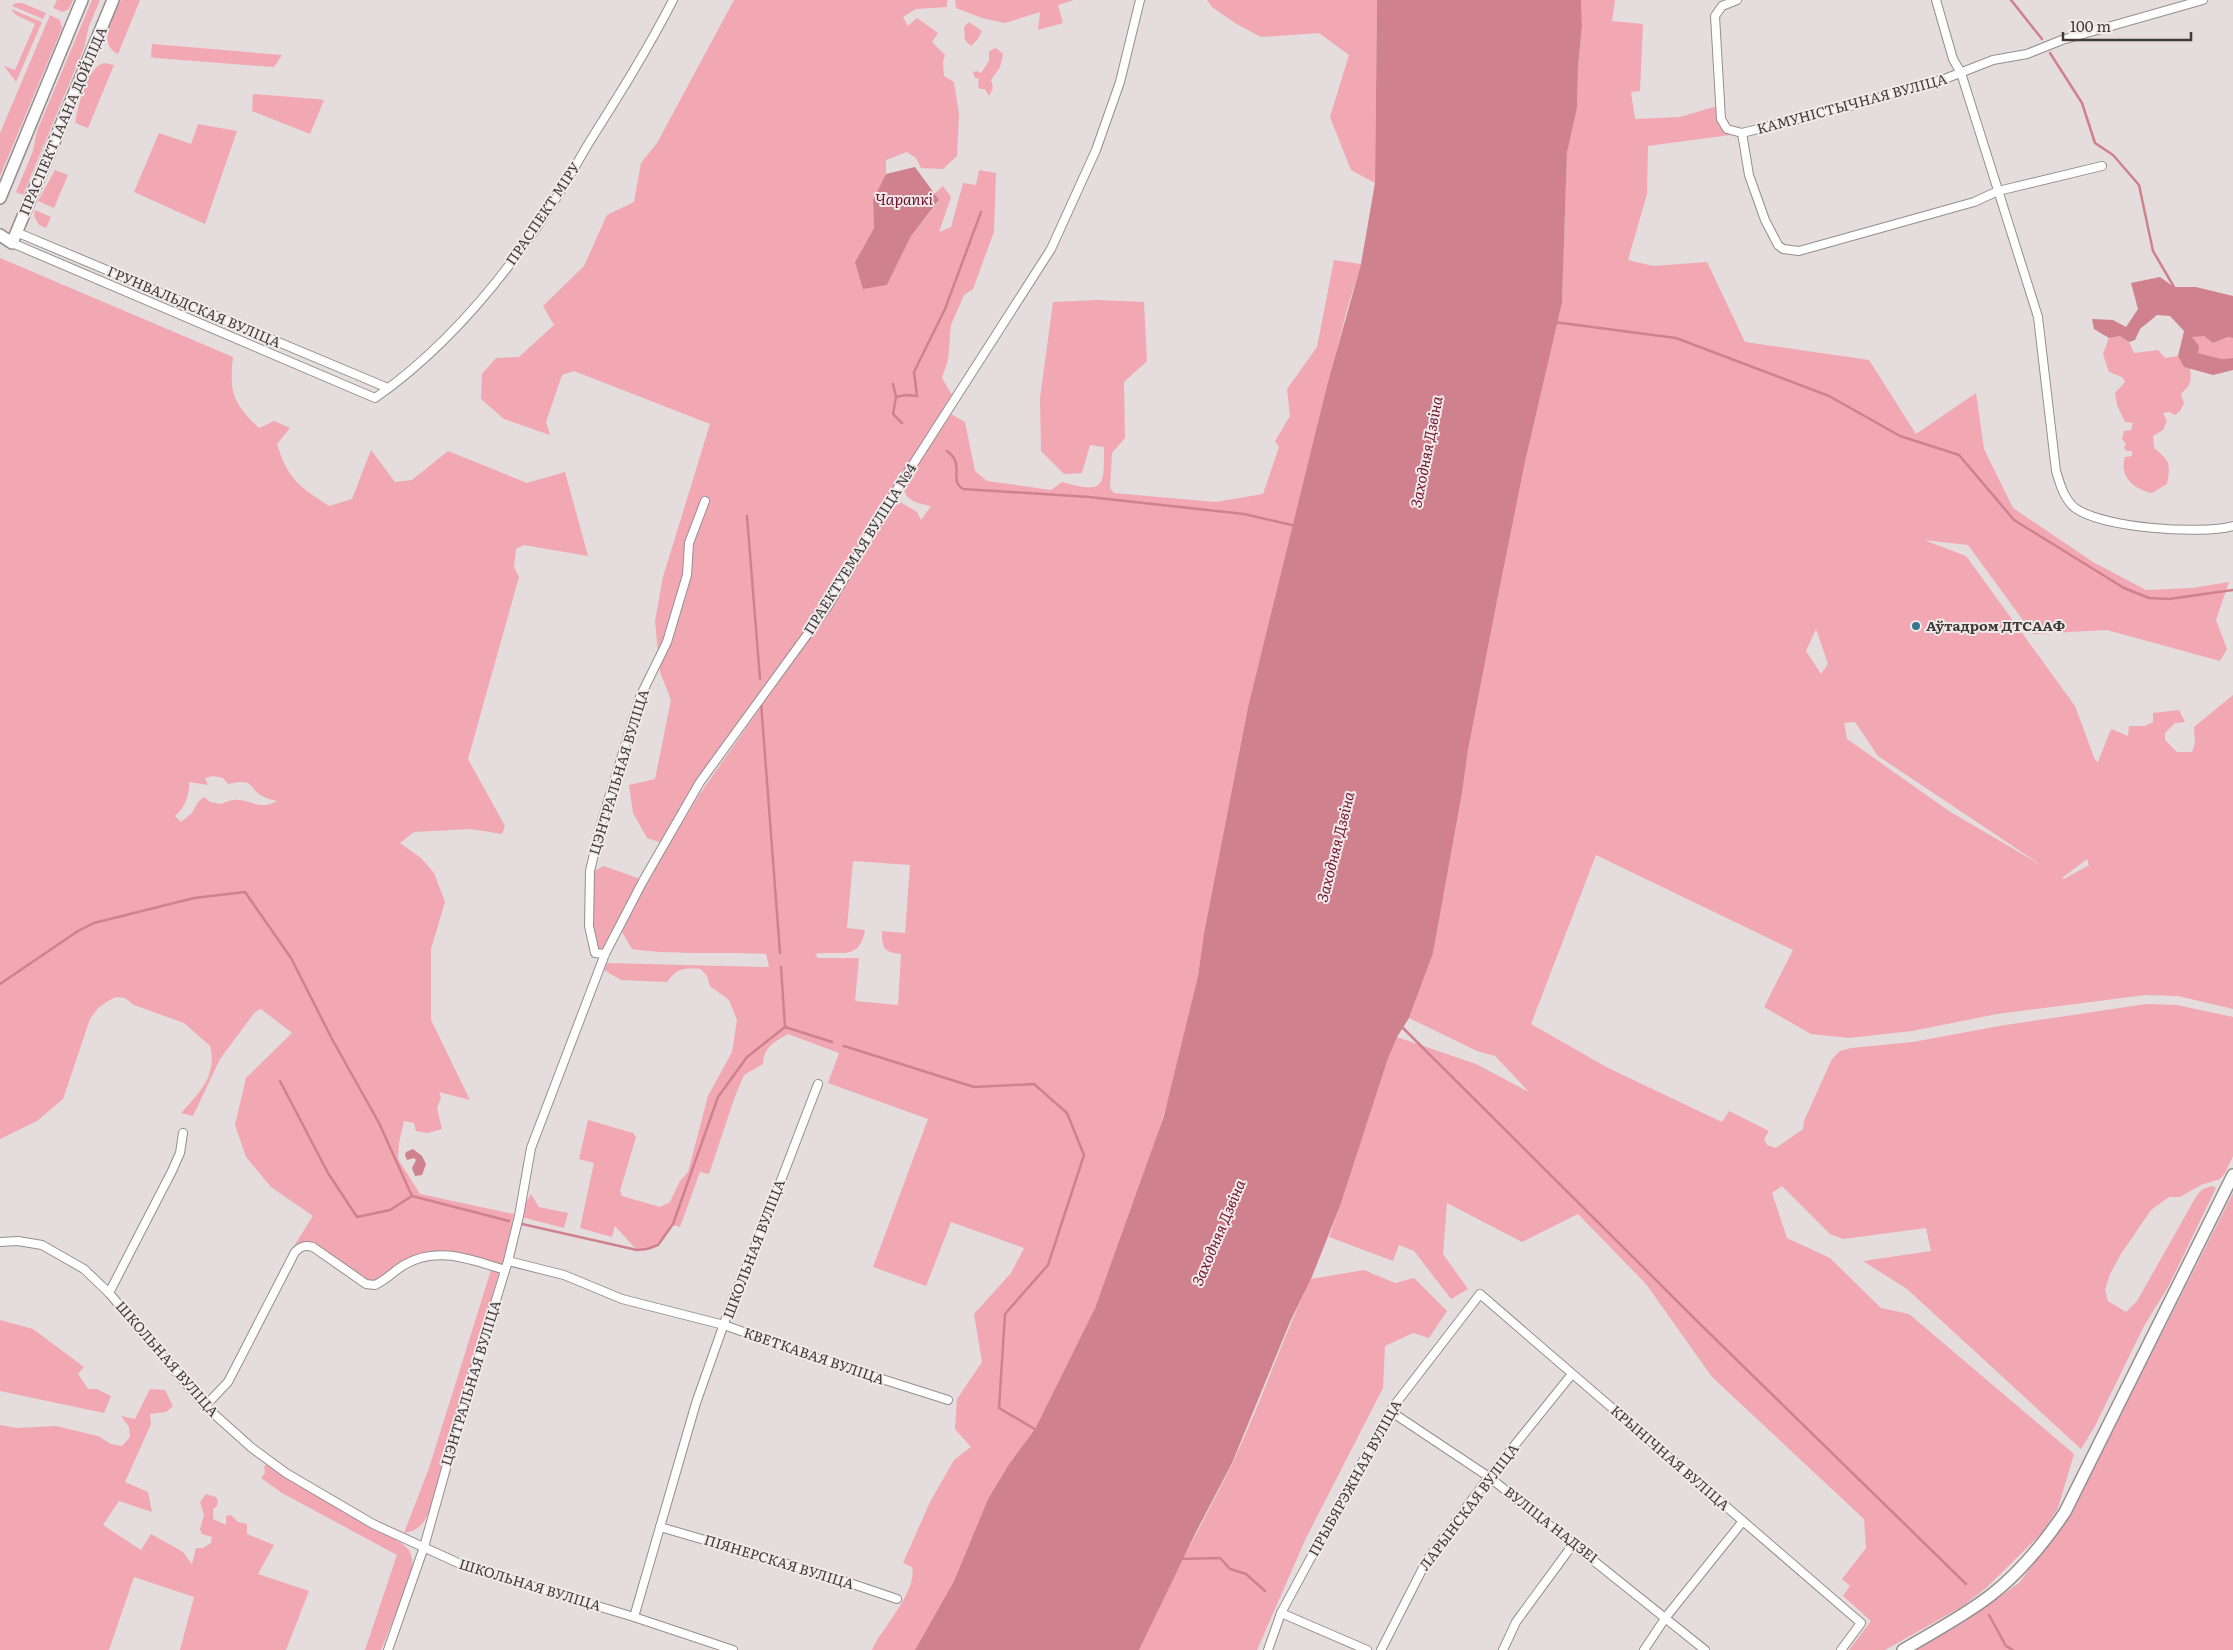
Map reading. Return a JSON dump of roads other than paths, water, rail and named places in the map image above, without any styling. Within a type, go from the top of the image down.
[{"type":"main road","name":"ПРАСПЕКТ ІААНА ДОЙЛІДА","points":[[0,198],[82,0]]},
{"type":"main road","name":"ПРАСПЕКТ ІААНА ДОЙЛІДА","points":[[14,237],[113,0]]},
{"type":"main road","name":"ГРУНВАЛЬДСКАЯ ВУЛІЦА","points":[[0,230],[14,237]]},
{"type":"main road","name":"ГРУНВАЛЬДСКАЯ ВУЛІЦА","points":[[0,235],[14,237]]},
{"type":"main road","points":[[1903,1650],[1976,1606],[2012,1577],[2032,1557],[2065,1512],[2233,1175]]},
{"type":"street","name":"ПРАСПЕКТ МІРУ","points":[[375,398],[400,379],[462,322],[516,257],[554,202],[650,43],[673,0]]},
{"type":"street","name":"ПРАЕКТУЕМАЯ ВУЛІЦА №4","points":[[544,1114],[606,954],[643,881],[700,782],[828,606],[896,491],[1051,249],[1096,150],[1120,82],[1140,0]]},
{"type":"street","points":[[1737,0],[1718,9],[1716,12],[1721,119],[1727,129],[1742,132],[1749,175],[1766,220],[1778,245],[1783,249],[1793,252],[1974,202],[1998,191],[2102,166]]},
{"type":"street","name":"КАМУНІСТЫЧНАЯ ВУЛІЦА","points":[[1936,0],[1953,59],[1961,73],[2038,317],[2056,471],[2063,492],[2070,502],[2086,514],[2099,519],[2179,532],[2233,526]]},
{"type":"street","name":"КАМУНІСТЫЧНАЯ ВУЛІЦА","points":[[1742,132],[1854,105],[1961,73],[1992,60],[2027,54],[2062,40],[2203,0]]},
{"type":"street","name":"ГРУНВАЛЬДСКАЯ ВУЛІЦА","points":[[14,237],[388,388]]},
{"type":"street","name":"ГРУНВАЛЬДСКАЯ ВУЛІЦА","points":[[14,237],[375,398]]},
{"type":"street","name":"ЦЭНТРАЛЬНАЯ ВУЛІЦА","points":[[606,954],[596,953],[589,926],[590,871],[601,824],[640,698],[667,642],[686,575],[689,543],[705,500]]},
{"type":"street","name":"ШКОЛЬНАЯ ВУЛІЦА","points":[[634,1617],[696,1403],[724,1325],[818,1084]]},
{"type":"street","name":"ЦЭНТРАЛЬНАЯ ВУЛІЦА","points":[[388,1650],[424,1547],[464,1404],[508,1261],[519,1216],[531,1148],[544,1114]]},
{"type":"street","points":[[109,1293],[172,1171],[180,1153],[183,1133]]},
{"type":"street","name":"ШКОЛЬНАЯ ВУЛІЦА","points":[[0,1242],[18,1241],[42,1245],[84,1269],[109,1293],[206,1406],[252,1448],[286,1473],[373,1524],[466,1567],[634,1617],[732,1650]]},
{"type":"street","points":[[206,1406],[228,1382],[295,1252],[306,1245],[313,1247],[366,1284],[375,1285],[405,1265],[438,1254],[451,1254],[505,1270]]},
{"type":"street","name":"КВЕТКАВАЯ ВУЛІЦА","points":[[508,1261],[564,1275],[622,1299],[724,1325],[819,1359],[948,1400]]},
{"type":"street","name":"КРЫНІЧНАЯ ВУЛІЦА","points":[[1480,1294],[1861,1623],[1841,1650]]},
{"type":"street","name":"ПРЫБЯРЭЖНАЯ ВУЛІЦА","points":[[1268,1650],[1281,1613],[1390,1411],[1480,1294]]},
{"type":"street","name":"ЛАРЫНСКАЯ ВУЛІЦА","points":[[1381,1650],[1427,1560],[1572,1374]]},
{"type":"street","name":"ВУЛІЦА НАДЗЕІ","points":[[1390,1411],[1490,1477],[1705,1650]]},
{"type":"street","points":[[1644,1650],[1666,1618],[1743,1521]]},
{"type":"street","name":"ПІЯНЕРСКАЯ ВУЛІЦА","points":[[660,1527],[835,1578],[897,1599]]},
{"type":"street","points":[[1503,1650],[1516,1622],[1574,1543]]},
{"type":"street","points":[[1281,1613],[1367,1650]]},
{"type":"water","name":"Заходняя Дзвіна","points":[[1377,0],[1581,0],[1582,26],[1577,108],[1567,153],[1562,303],[1525,462],[1496,606],[1468,750],[1433,953],[1409,1018],[1397,1037],[1387,1061],[1340,1206],[1311,1279],[1290,1322],[1232,1463],[1196,1532],[1139,1650],[915,1650],[954,1581],[988,1499],[1009,1464],[1035,1429],[1095,1308],[1164,1116],[1198,976],[1204,933],[1248,707],[1328,382],[1361,264],[1375,183]]},
{"type":"water","name":"Чарапкі","points":[[915,167],[939,200],[911,236],[887,285],[863,289],[855,262],[874,228],[873,200],[886,174]]},
{"type":"water","points":[[2160,277],[2174,287],[2196,287],[2233,296],[2233,338],[2228,337],[2213,343],[2204,336],[2192,337],[2199,346],[2198,353],[2222,359],[2233,358],[2233,370],[2213,375],[2184,367],[2178,356],[2184,331],[2170,316],[2157,315],[2140,329],[2135,340],[2129,342],[2120,336],[2109,338],[2094,329],[2092,319],[2113,320],[2126,327],[2138,309],[2131,283]]},
{"type":"water","points":[[413,1149],[422,1156],[426,1164],[422,1175],[415,1176],[412,1168],[416,1160],[414,1158],[407,1160],[405,1155],[406,1152]]},
{"type":"waterway","points":[[2011,0],[2042,39]]},
{"type":"waterway","points":[[2050,53],[2082,103],[2095,143],[2113,155],[2139,185],[2153,251],[2174,287]]},
{"type":"waterway","points":[[896,397],[906,395],[917,396],[914,372],[945,309],[981,212]]},
{"type":"waterway","points":[[1554,322],[1676,338],[1829,396],[1900,436],[1959,455],[2014,520],[2124,588],[2149,598],[2169,599],[2233,590]]},
{"type":"waterway","points":[[893,384],[896,397],[893,414],[902,423]]},
{"type":"waterway","points":[[947,451],[953,456],[957,481],[963,489],[1089,497],[1244,514],[1296,526]]},
{"type":"waterway","points":[[747,516],[760,679]]},
{"type":"waterway","points":[[761,702],[780,953]]},
{"type":"waterway","points":[[0,984],[78,931],[94,923],[194,898],[245,892],[291,958],[332,1039],[379,1123],[412,1196],[509,1221]]},
{"type":"waterway","points":[[781,967],[785,1027]]},
{"type":"waterway","points":[[785,1027],[832,1042]]},
{"type":"waterway","points":[[522,1224],[637,1250],[658,1245],[673,1224],[718,1097],[747,1057],[785,1027]]},
{"type":"waterway","points":[[1402,1027],[1697,1321],[1966,1584]]},
{"type":"waterway","points":[[844,1046],[974,1087],[1034,1084],[1067,1113],[1084,1155],[1048,1265],[1005,1314],[999,1408],[1038,1431]]},
{"type":"waterway","points":[[280,1081],[328,1173],[357,1217],[390,1210],[412,1196]]},
{"type":"waterway","points":[[1179,1559],[1220,1558],[1230,1569],[1246,1574],[1265,1591]]},
{"type":"waterway","points":[[1989,1615],[2006,1646],[2013,1650]]},
{"type":"place","name":"Аўтадром ДТСААФ","points":[[1916,626]]}]
